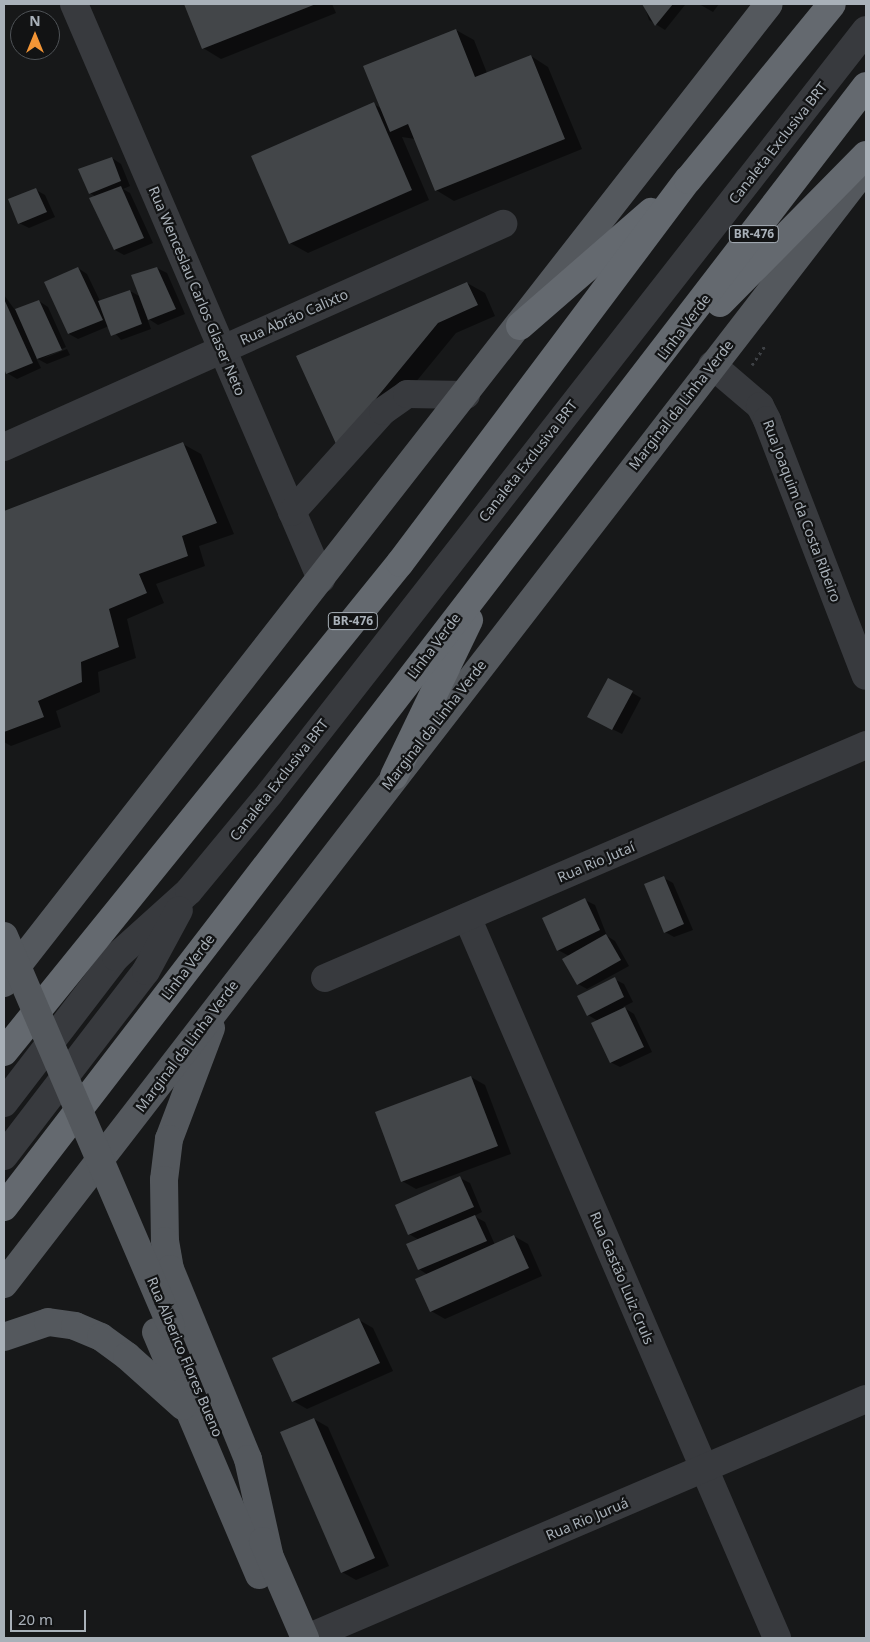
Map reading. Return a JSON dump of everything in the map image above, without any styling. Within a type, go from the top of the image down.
[{"type":"highway","name":"BR-476","points":[[4,1052],[400,563],[688,180],[832,4]]},
{"type":"highway","name":"Linha Verde","points":[[4,1207],[493,569],[641,382],[866,86]]},
{"type":"highway","points":[[641,382],[866,155]]},
{"type":"highway","points":[[520,326],[688,180]]},
{"type":"highway","points":[[394,776],[493,569]]},
{"type":"main road","points":[[56,1079],[4,981],[520,326],[768,4]]},
{"type":"main road","name":"Marginal da Linha Verde","points":[[4,1284],[227,992],[866,168]]},
{"type":"main road","points":[[4,936],[56,1079]]},
{"type":"main road","points":[[227,992],[169,1139],[162,1211],[170,1269],[248,1459],[270,1558]]},
{"type":"main road","name":"Rua Alberico Flores Bueno","points":[[56,1079],[163,1329],[306,1638]]},
{"type":"main road","points":[[4,1337],[48,1322],[92,1333],[127,1356],[190,1412]]},
{"type":"main road","name":"Rua Alberico Flores Bueno","points":[[163,1329],[190,1412],[286,1638]]},
{"type":"street","name":"Rua Wenceslau Carlos Glaser Neto","points":[[74,4],[321,579]]},
{"type":"street","name":"Canaleta Exclusiva BRT","points":[[4,1103],[116,957],[189,891],[866,30]]},
{"type":"street","name":"Rua Abrão Calixto","points":[[4,447],[503,224]]},
{"type":"street","name":"Rua Joaquim da Costa Ribeiro","points":[[712,365],[760,406],[767,420],[866,676]]},
{"type":"street","points":[[292,512],[383,411],[407,394],[466,395]]},
{"type":"street","name":"Rua Rio Jutaí","points":[[325,978],[866,745]]},
{"type":"street","name":"Canaleta Exclusiva BRT","points":[[4,1156],[146,971],[189,891]]},
{"type":"street","name":"Rua Gastão Luiz Cruls","points":[[467,917],[777,1638]]},
{"type":"street","name":"Rua Rio Juruá","points":[[306,1638],[866,1399]]},
{"type":"building","points":[[184,4],[316,4],[202,49]]},
{"type":"building","points":[[642,4],[673,4],[655,26]]},
{"type":"building","points":[[456,29],[475,77],[531,55],[565,139],[435,191],[408,124],[390,132],[363,66]]},
{"type":"building","points":[[374,102],[412,190],[289,244],[251,156]]},
{"type":"building","points":[[112,157],[121,181],[89,194],[78,169]]},
{"type":"building","points":[[121,186],[144,238],[114,250],[89,198]]},
{"type":"building","points":[[36,188],[47,212],[18,224],[8,199]]},
{"type":"building","points":[[78,267],[103,320],[68,334],[44,282]]},
{"type":"building","points":[[157,267],[176,309],[148,320],[131,275]]},
{"type":"building","points":[[467,282],[478,305],[438,323],[337,446],[296,356]]},
{"type":"building","points":[[130,290],[142,324],[111,336],[98,301]]},
{"type":"building","points":[[4,299],[33,363],[6,374],[4,368]]},
{"type":"building","points":[[39,300],[62,350],[37,359],[15,309]]},
{"type":"building","points":[[183,442],[217,523],[182,536],[188,556],[139,574],[147,593],[109,609],[119,647],[81,662],[82,682],[38,701],[44,717],[4,732],[4,511]]},
{"type":"building","points":[[608,678],[633,691],[612,730],[587,717]]},
{"type":"building","points":[[664,876],[684,924],[664,933],[644,884]]},
{"type":"building","points":[[585,898],[600,930],[557,951],[542,918]]},
{"type":"building","points":[[606,934],[621,960],[577,985],[562,959]]},
{"type":"building","points":[[615,977],[624,997],[587,1016],[577,996]]},
{"type":"building","points":[[625,1007],[644,1047],[610,1063],[591,1023]]},
{"type":"building","points":[[471,1076],[498,1146],[401,1182],[375,1112]]},
{"type":"building","points":[[460,1176],[474,1207],[408,1235],[395,1205]]},
{"type":"building","points":[[475,1215],[487,1241],[418,1270],[406,1244]]},
{"type":"building","points":[[514,1235],[529,1268],[430,1312],[415,1279]]},
{"type":"building","points":[[359,1318],[380,1363],[292,1402],[272,1358]]},
{"type":"building","points":[[314,1418],[375,1558],[341,1573],[280,1432]]}]
